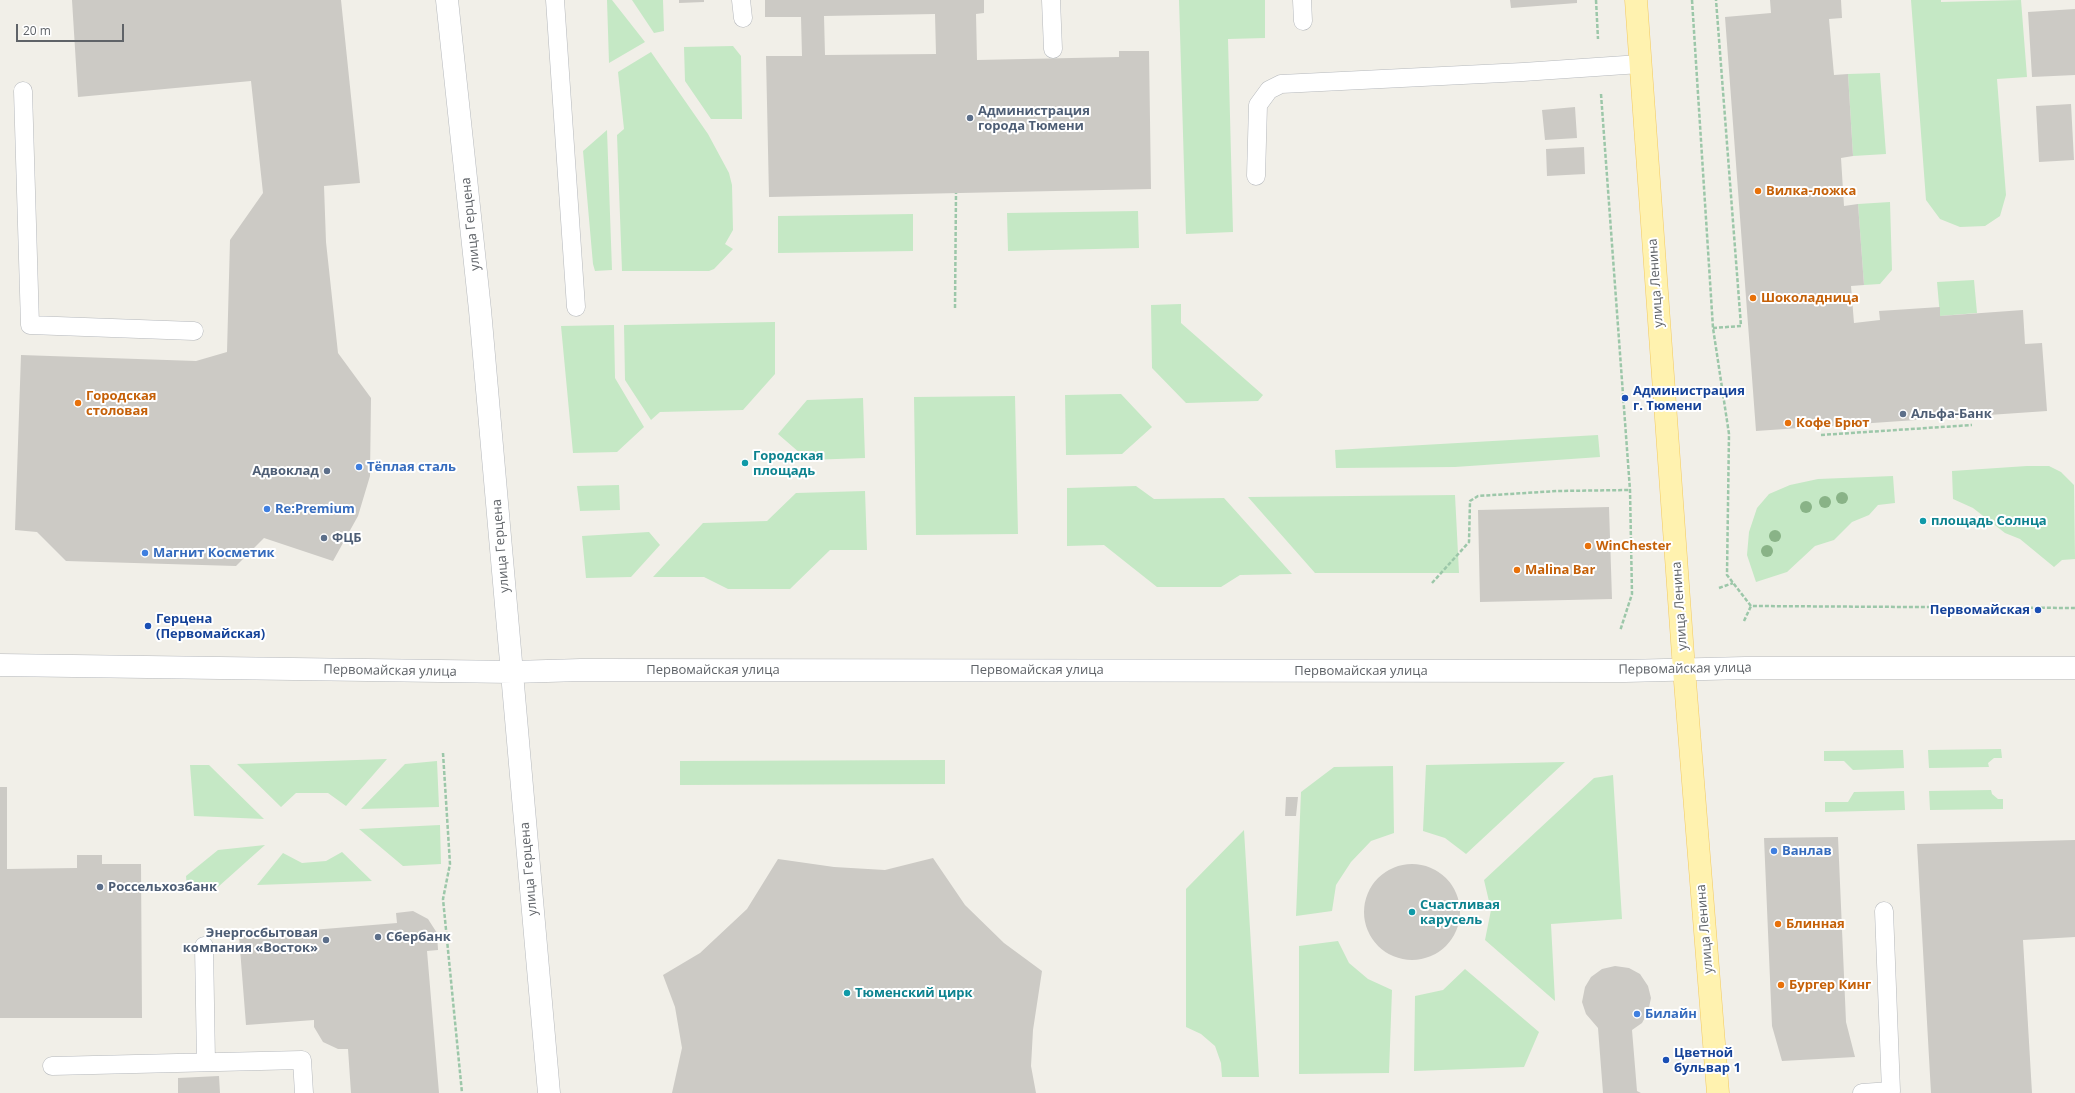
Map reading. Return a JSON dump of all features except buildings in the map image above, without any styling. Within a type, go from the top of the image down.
[{"type":"main road","name":"улица Ленина","points":[[1636,0],[1684,669],[1718,1093]]},
{"type":"street","name":"улица Герцена","points":[[447,0],[480,310],[549,1093]]},
{"type":"street","name":"Первомайская улица","points":[[0,665],[513,672],[581,670],[1625,671],[1684,669],[2075,668]]},
{"type":"lane","points":[[555,0],[576,307]]},
{"type":"lane","points":[[741,0],[743,18]]},
{"type":"lane","points":[[1051,0],[1053,49]]},
{"type":"lane","points":[[1302,0],[1303,21]]},
{"type":"lane","points":[[1256,176],[1258,105],[1269,90],[1281,84],[1640,64]]},
{"type":"lane","points":[[23,91],[30,325],[194,331]]},
{"type":"lane","points":[[1862,1093],[1892,1092],[1884,911]]},
{"type":"lane","points":[[204,946],[206,1062]]},
{"type":"lane","points":[[52,1066],[302,1060],[304,1093]]},
{"type":"path","points":[[1596,0],[1599,67],[1630,490],[1632,594],[1620,631]]},
{"type":"path","points":[[1692,0],[1713,328],[1729,434],[1727,575],[1751,606]]},
{"type":"path","points":[[1713,328],[1741,326],[1716,0]]},
{"type":"path","points":[[956,193],[956,308]]},
{"type":"path","points":[[1821,435],[1972,425]]},
{"type":"path","points":[[1432,583],[1469,542],[1470,501],[1478,496],[1630,490]]},
{"type":"path","points":[[1719,588],[1733,583]]},
{"type":"path","points":[[1751,606],[2075,608]]},
{"type":"path","points":[[1744,621],[1751,606]]},
{"type":"path","points":[[442,753],[450,864],[443,900],[462,1093]]},
{"type":"green space","points":[[607,0],[612,0],[645,42],[609,63]]},
{"type":"green space","points":[[632,0],[663,0],[664,31],[654,33]]},
{"type":"green space","points":[[1179,0],[1265,0],[1265,38],[1228,39],[1233,232],[1186,234]]},
{"type":"green space","points":[[1911,0],[1941,0],[1941,2],[2021,0],[2027,77],[1997,79],[2006,195],[2000,216],[1985,226],[1960,227],[1940,219],[1926,200]]},
{"type":"green space","points":[[733,46],[741,56],[742,119],[711,119],[685,81],[684,47]]},
{"type":"green space","points":[[651,52],[708,134],[729,173],[732,185],[733,230],[725,244],[733,249],[714,269],[709,271],[622,271],[617,135],[624,129],[618,72]]},
{"type":"green space","points":[[1880,73],[1886,154],[1853,156],[1848,74]]},
{"type":"green space","points":[[607,130],[612,270],[595,271],[593,264],[583,151]]},
{"type":"green space","points":[[1890,202],[1892,270],[1880,284],[1864,285],[1858,204]]},
{"type":"green space","points":[[1138,211],[1139,248],[1008,251],[1007,213]]},
{"type":"green space","points":[[913,214],[913,251],[778,253],[778,216]]},
{"type":"green space","points":[[1974,280],[1977,313],[1940,316],[1937,282]]},
{"type":"green space","points":[[1181,304],[1181,323],[1263,395],[1258,401],[1186,403],[1152,368],[1151,305]]},
{"type":"green space","points":[[775,322],[775,374],[743,410],[660,412],[651,420],[625,380],[624,325]]},
{"type":"green space","points":[[614,325],[615,378],[644,427],[617,452],[573,453],[561,326]]},
{"type":"green space","points":[[1121,394],[1152,427],[1122,454],[1066,455],[1065,395]]},
{"type":"green space","points":[[1015,396],[1018,534],[916,535],[914,397]]},
{"type":"green space","points":[[863,398],[865,458],[808,460],[778,434],[807,400]]},
{"type":"green space","points":[[1598,435],[1600,457],[1455,467],[1336,468],[1335,450]]},
{"type":"green space","points":[[2049,466],[2061,472],[2074,485],[2075,559],[2062,560],[2054,567],[2020,539],[2005,533],[1973,508],[1953,499],[1952,471]]},
{"type":"green space","points":[[1893,476],[1895,503],[1878,505],[1869,515],[1852,522],[1834,540],[1815,546],[1787,572],[1756,582],[1747,555],[1749,532],[1757,508],[1769,494],[1790,485],[1818,479]]},
{"type":"green space","points":[[619,485],[620,510],[580,511],[577,486]]},
{"type":"green space","points":[[1136,486],[1154,499],[1224,498],[1292,574],[1240,575],[1221,587],[1157,587],[1104,545],[1067,546],[1067,488]]},
{"type":"green space","points":[[865,491],[867,550],[830,550],[790,589],[728,589],[704,577],[653,577],[703,523],[767,521],[796,493]]},
{"type":"green space","points":[[1455,495],[1459,573],[1315,573],[1248,497]]},
{"type":"green space","points":[[649,532],[660,545],[631,577],[586,578],[582,536]]},
{"type":"green space","points":[[2001,749],[2002,758],[1994,758],[1988,763],[1989,767],[1929,768],[1928,750]]},
{"type":"green space","points":[[1903,750],[1904,768],[1853,770],[1844,761],[1824,761],[1824,751]]},
{"type":"green space","points":[[387,759],[346,806],[328,793],[296,793],[281,807],[237,764]]},
{"type":"green space","points":[[945,760],[945,784],[680,785],[680,761]]},
{"type":"green space","points":[[437,761],[439,807],[361,809],[405,764]]},
{"type":"green space","points":[[1565,762],[1466,854],[1445,838],[1423,831],[1426,765]]},
{"type":"green space","points":[[190,765],[209,765],[264,819],[194,816]]},
{"type":"green space","points":[[1393,766],[1394,833],[1371,841],[1351,862],[1336,885],[1332,911],[1296,916],[1301,792],[1334,767]]},
{"type":"green space","points":[[1613,775],[1622,919],[1551,924],[1555,1001],[1485,940],[1491,910],[1484,880],[1594,778]]},
{"type":"green space","points":[[1991,790],[1992,794],[1998,799],[2003,799],[2003,809],[1930,810],[1929,791]]},
{"type":"green space","points":[[1904,791],[1905,810],[1825,812],[1825,802],[1848,802],[1854,792]]},
{"type":"green space","points":[[440,825],[441,864],[403,866],[359,829]]},
{"type":"green space","points":[[1244,830],[1259,1077],[1222,1077],[1221,1063],[1215,1046],[1201,1034],[1186,1027],[1186,889]]},
{"type":"green space","points":[[265,845],[218,887],[187,888],[186,876],[218,850]]},
{"type":"green space","points":[[342,852],[372,881],[257,885],[283,853],[302,863],[326,861]]},
{"type":"green space","points":[[1338,941],[1349,963],[1368,979],[1392,990],[1389,1073],[1299,1074],[1299,946]]},
{"type":"green space","points":[[1465,969],[1539,1032],[1524,1067],[1414,1071],[1415,996],[1443,990]]},
{"type":"place","name":"Администрация города Тюмени","points":[[970,118]]},
{"type":"place","name":"Вилка-ложка","points":[[1758,191]]},
{"type":"place","name":"Шоколадница","points":[[1753,298]]},
{"type":"place","name":"Администрация г. Тюмени","points":[[1625,398]]},
{"type":"place","name":"Городская столовая","points":[[78,403]]},
{"type":"place","name":"Альфа-Банк","points":[[1903,414]]},
{"type":"place","name":"Кофе Брют","points":[[1788,423]]},
{"type":"place","name":"Городская площадь","points":[[745,463]]},
{"type":"place","name":"Тёплая сталь","points":[[359,467]]},
{"type":"place","name":"Адвоклад","points":[[327,471]]},
{"type":"place","name":"Re:Premium","points":[[267,509]]},
{"type":"place","name":"площадь Солнца","points":[[1923,521]]},
{"type":"place","name":"ФЦБ","points":[[324,538]]},
{"type":"place","name":"WinChester","points":[[1588,546]]},
{"type":"place","name":"Магнит Косметик","points":[[145,553]]},
{"type":"place","name":"Malina Bar","points":[[1517,570]]},
{"type":"place","name":"Первомайская","points":[[2038,610]]},
{"type":"place","name":"Герцена (Первомайская)","points":[[148,626]]},
{"type":"place","name":"Ванлав","points":[[1774,851]]},
{"type":"place","name":"Россельхозбанк","points":[[100,887]]},
{"type":"place","name":"Счастливая карусель","points":[[1412,912]]},
{"type":"place","name":"Блинная","points":[[1778,924]]},
{"type":"place","name":"Сбербанк","points":[[378,937]]},
{"type":"place","name":"Энергосбытовая компания «Восток»","points":[[326,940]]},
{"type":"place","name":"Бургер Кинг","points":[[1781,985]]},
{"type":"place","name":"Тюменский цирк","points":[[847,993]]},
{"type":"place","name":"Билайн","points":[[1637,1014]]},
{"type":"place","name":"Цветной бульвар 1","points":[[1666,1060]]}]
